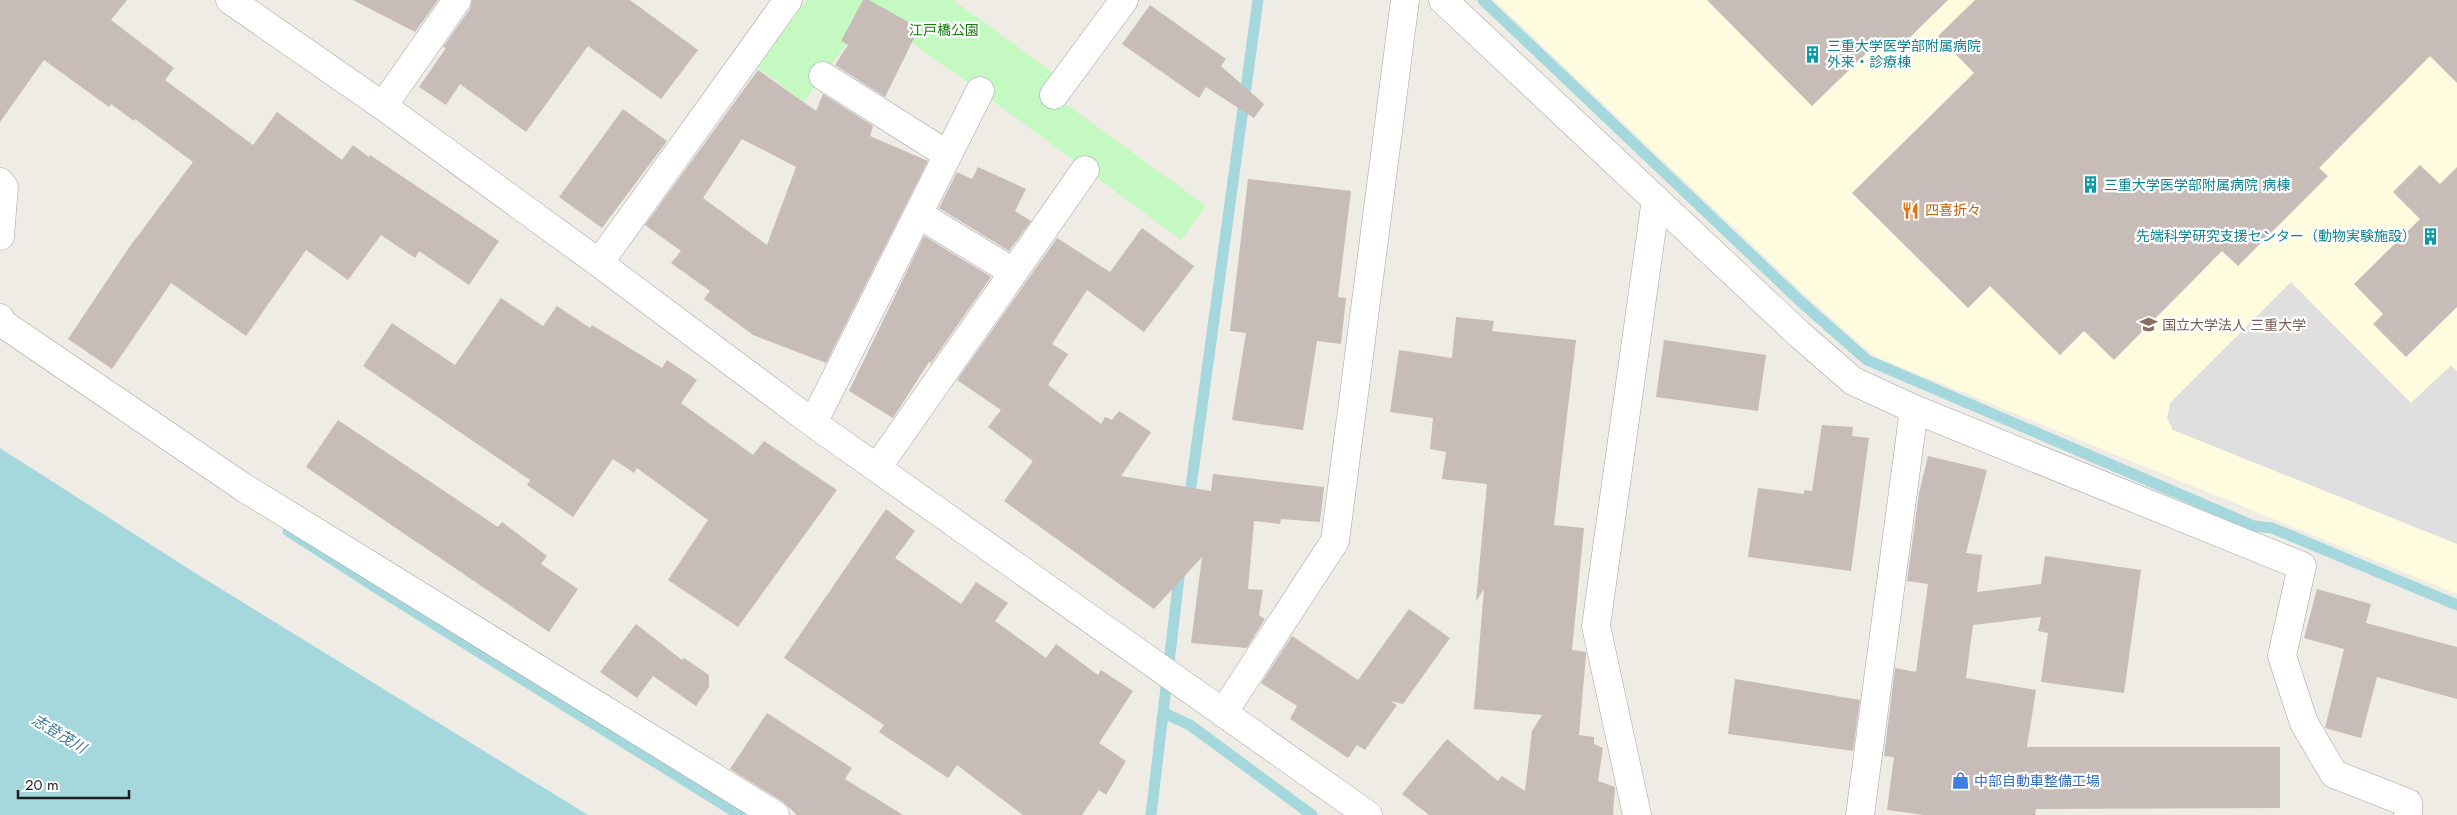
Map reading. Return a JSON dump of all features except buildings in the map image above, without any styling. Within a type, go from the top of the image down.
[{"type":"street","points":[[230,0],[383,106],[599,263],[814,423],[1368,815]]},
{"type":"street","points":[[383,106],[457,0]]},
{"type":"street","points":[[599,263],[788,0]]},
{"type":"street","points":[[1054,95],[1124,0]]},
{"type":"street","points":[[1223,712],[1335,541],[1405,0]]},
{"type":"street","points":[[1444,0],[1853,381],[1914,409],[2302,566],[2282,656],[2304,723],[2334,774],[2408,803],[2408,815]]},
{"type":"street","points":[[823,76],[948,155]]},
{"type":"street","points":[[814,423],[980,91]]},
{"type":"street","points":[[877,468],[1085,170]]},
{"type":"street","points":[[0,182],[4,187],[0,236]]},
{"type":"street","points":[[1637,815],[1596,626],[1656,199]]},
{"type":"street","points":[[918,214],[1013,272]]},
{"type":"street","points":[[0,318],[2,322],[243,487],[775,815]]},
{"type":"street","points":[[1860,815],[1914,409]]},
{"type":"shaded area","name":"国立大学法人 三重大学","points":[[1494,0],[2457,0],[2457,594],[1874,356],[1804,294]]},
{"type":"shaded area","points":[[2291,282],[2411,403],[2451,365],[2457,371],[2457,544],[2173,430],[2167,418],[2170,403]]},
{"type":"green space","name":"江戸橋公園","points":[[807,0],[953,0],[1056,75],[1045,89],[1206,206],[1181,240],[980,91],[869,13],[804,102],[757,67]]},
{"type":"water","name":"志登茂川","points":[[0,448],[192,571],[588,815],[0,815]]},
{"type":"waterway","points":[[1189,501],[1258,0]]},
{"type":"waterway","points":[[1483,0],[1800,301],[1867,360],[2254,526],[2272,528],[2457,605]]},
{"type":"waterway","points":[[288,531],[740,815]]},
{"type":"waterway","points":[[1151,815],[1180,569]]},
{"type":"waterway","points":[[1164,713],[1190,725],[1312,815]]},
{"type":"place","name":"三重大学医学部附属病院 外来・診療棟","points":[[1813,54]]},
{"type":"place","name":"三重大学医学部附属病院 病棟","points":[[2090,185]]},
{"type":"place","name":"四喜折々","points":[[1911,210]]},
{"type":"place","name":"先端科学研究支援センター（動物実験施設）","points":[[2430,236]]},
{"type":"place","name":"国立大学法人 三重大学","points":[[2148,325]]},
{"type":"place","name":"中部自動車整備工場","points":[[1960,781]]}]
